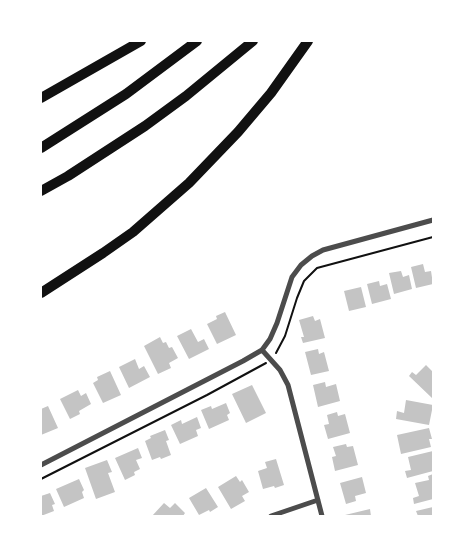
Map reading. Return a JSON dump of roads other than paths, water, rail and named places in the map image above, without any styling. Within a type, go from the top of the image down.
[{"type":"highway","points":[[41,98],[141,41]]},
{"type":"highway","points":[[41,148],[126,94],[197,41]]},
{"type":"highway","points":[[41,191],[68,176],[145,126],[186,96],[253,41]]},
{"type":"highway","points":[[41,293],[133,232],[189,183],[238,132],[271,93],[308,41]]},
{"type":"street","points":[[41,465],[235,366],[262,350],[270,339],[292,277],[300,265],[312,256],[323,250],[433,220]]},
{"type":"street","points":[[262,350],[280,370],[288,385],[322,516]]},
{"type":"street","points":[[271,516],[318,500]]}]
